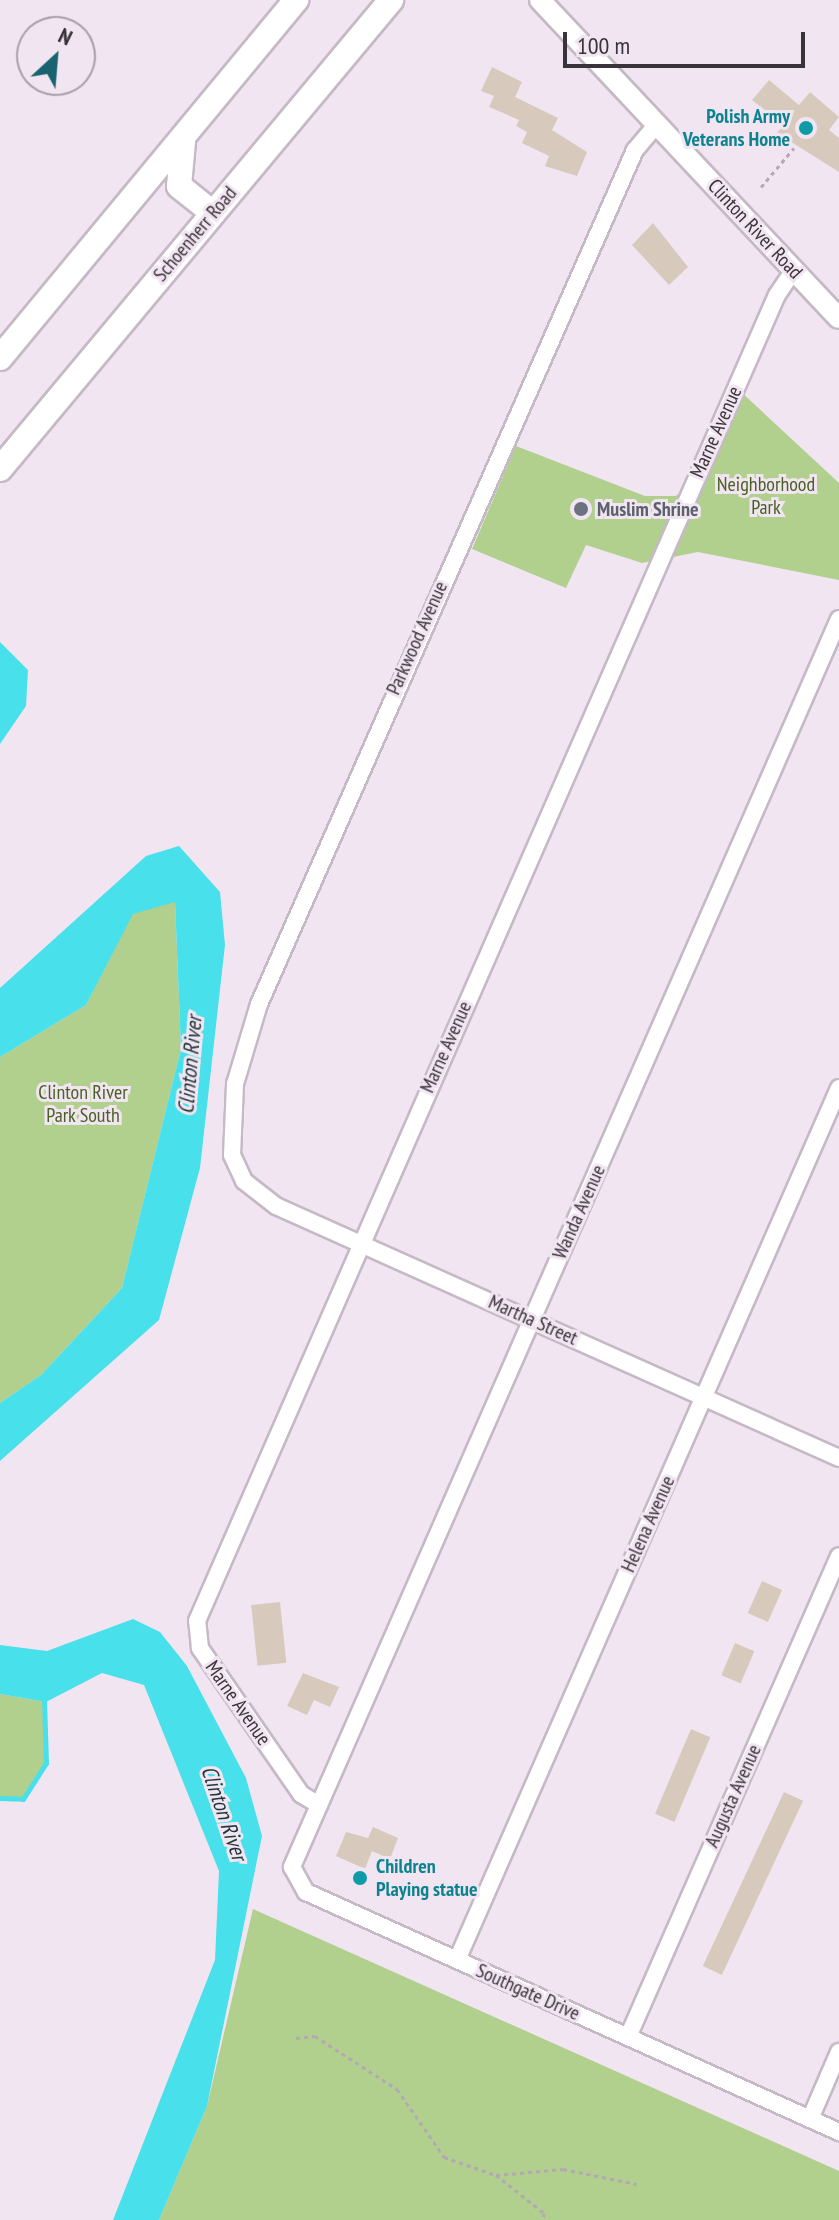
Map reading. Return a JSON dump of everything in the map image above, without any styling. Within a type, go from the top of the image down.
[{"type":"main road","points":[[0,358],[296,0]]},
{"type":"main road","name":"Schoenherr Road","points":[[0,469],[391,0]]},
{"type":"main road","points":[[186,134],[179,186],[213,213]]},
{"type":"street","name":"Clinton River Road","points":[[540,0],[839,318]]},
{"type":"street","name":"Parkwood Avenue","points":[[235,1170],[235,1084],[256,1012],[628,165],[657,124]]},
{"type":"street","name":"Marne Avenue","points":[[319,1805],[301,1794],[275,1757],[200,1648],[196,1628],[360,1243],[777,295],[794,270]]},
{"type":"street","name":"Wanda Avenue","points":[[319,1805],[839,619]]},
{"type":"street","name":"Helena Avenue","points":[[457,1960],[839,1088]]},
{"type":"street","name":"Martha Street","points":[[235,1170],[276,1206],[839,1458]]},
{"type":"street","name":"Augusta Avenue","points":[[628,2037],[839,1556]]},
{"type":"street","name":"Southgate Drive","points":[[319,1805],[292,1867],[300,1888],[839,2132]]},
{"type":"street","points":[[810,2119],[839,2052]]},
{"type":"path","points":[[761,187],[794,148]]},
{"type":"path","points":[[296,2038],[315,2036],[397,2089],[444,2157],[496,2175],[544,2213],[543,2220]]},
{"type":"path","points":[[496,2175],[563,2169],[636,2184]]},
{"type":"green space","name":"Neighborhood Park","points":[[740,391],[839,483],[839,580],[698,552],[642,563],[586,545],[566,588],[472,549],[516,446],[645,496],[675,496],[704,484]]},
{"type":"green space","name":"Clinton River Park South","points":[[161,901],[175,902],[181,1049],[122,1288],[41,1375],[0,1403],[0,1057],[86,1005],[132,914]]},
{"type":"green space","points":[[0,1694],[46,1702],[46,1763],[23,1799],[0,1798]]},
{"type":"green space","points":[[253,1909],[839,2171],[839,2220],[159,2220],[207,2106]]},
{"type":"water","points":[[0,642],[28,670],[26,706],[0,744]]},
{"type":"water","name":"Clinton River","points":[[179,846],[220,892],[225,945],[200,1168],[159,1320],[0,1461],[0,1403],[41,1375],[122,1288],[181,1049],[175,902],[133,914],[86,1005],[0,1057],[0,988],[146,856]]},
{"type":"water","name":"Clinton River","points":[[133,1619],[160,1632],[187,1666],[246,1778],[262,1836],[207,2106],[159,2220],[113,2220],[215,1960],[219,1871],[144,1685],[102,1673],[46,1702],[0,1694],[0,1645],[47,1651]]},
{"type":"building","points":[[492,67],[522,82],[515,97],[558,118],[552,130],[587,152],[577,176],[545,166],[549,156],[522,143],[527,132],[516,126],[519,120],[489,107],[494,96],[481,91]]},
{"type":"building","name":"Polish Army Veterans Home","points":[[769,80],[799,105],[810,92],[839,117],[829,130],[839,138],[839,172],[777,133],[784,125],[752,100]]},
{"type":"building","points":[[653,223],[688,267],[669,285],[632,245]]},
{"type":"building","points":[[762,1581],[782,1590],[768,1622],[748,1613]]},
{"type":"building","points":[[280,1602],[286,1663],[258,1666],[251,1605]]},
{"type":"building","points":[[735,1643],[754,1651],[741,1683],[721,1675]]},
{"type":"building","points":[[303,1673],[339,1687],[330,1707],[314,1700],[307,1715],[287,1706]]},
{"type":"building","points":[[691,1729],[710,1737],[674,1822],[655,1814]]},
{"type":"building","points":[[784,1792],[803,1801],[722,1975],[703,1966]]},
{"type":"building","points":[[373,1827],[398,1838],[390,1859],[372,1851],[365,1869],[336,1856],[346,1832],[368,1838]]},
{"type":"waterway","points":[[0,1798],[23,1799],[46,1763],[44,1698]]},
{"type":"place","name":"Polish Army Veterans Home","points":[[806,128]]},
{"type":"place","name":"Muslim Shrine","points":[[581,509]]},
{"type":"place","name":"Children Playing statue","points":[[360,1878]]}]
